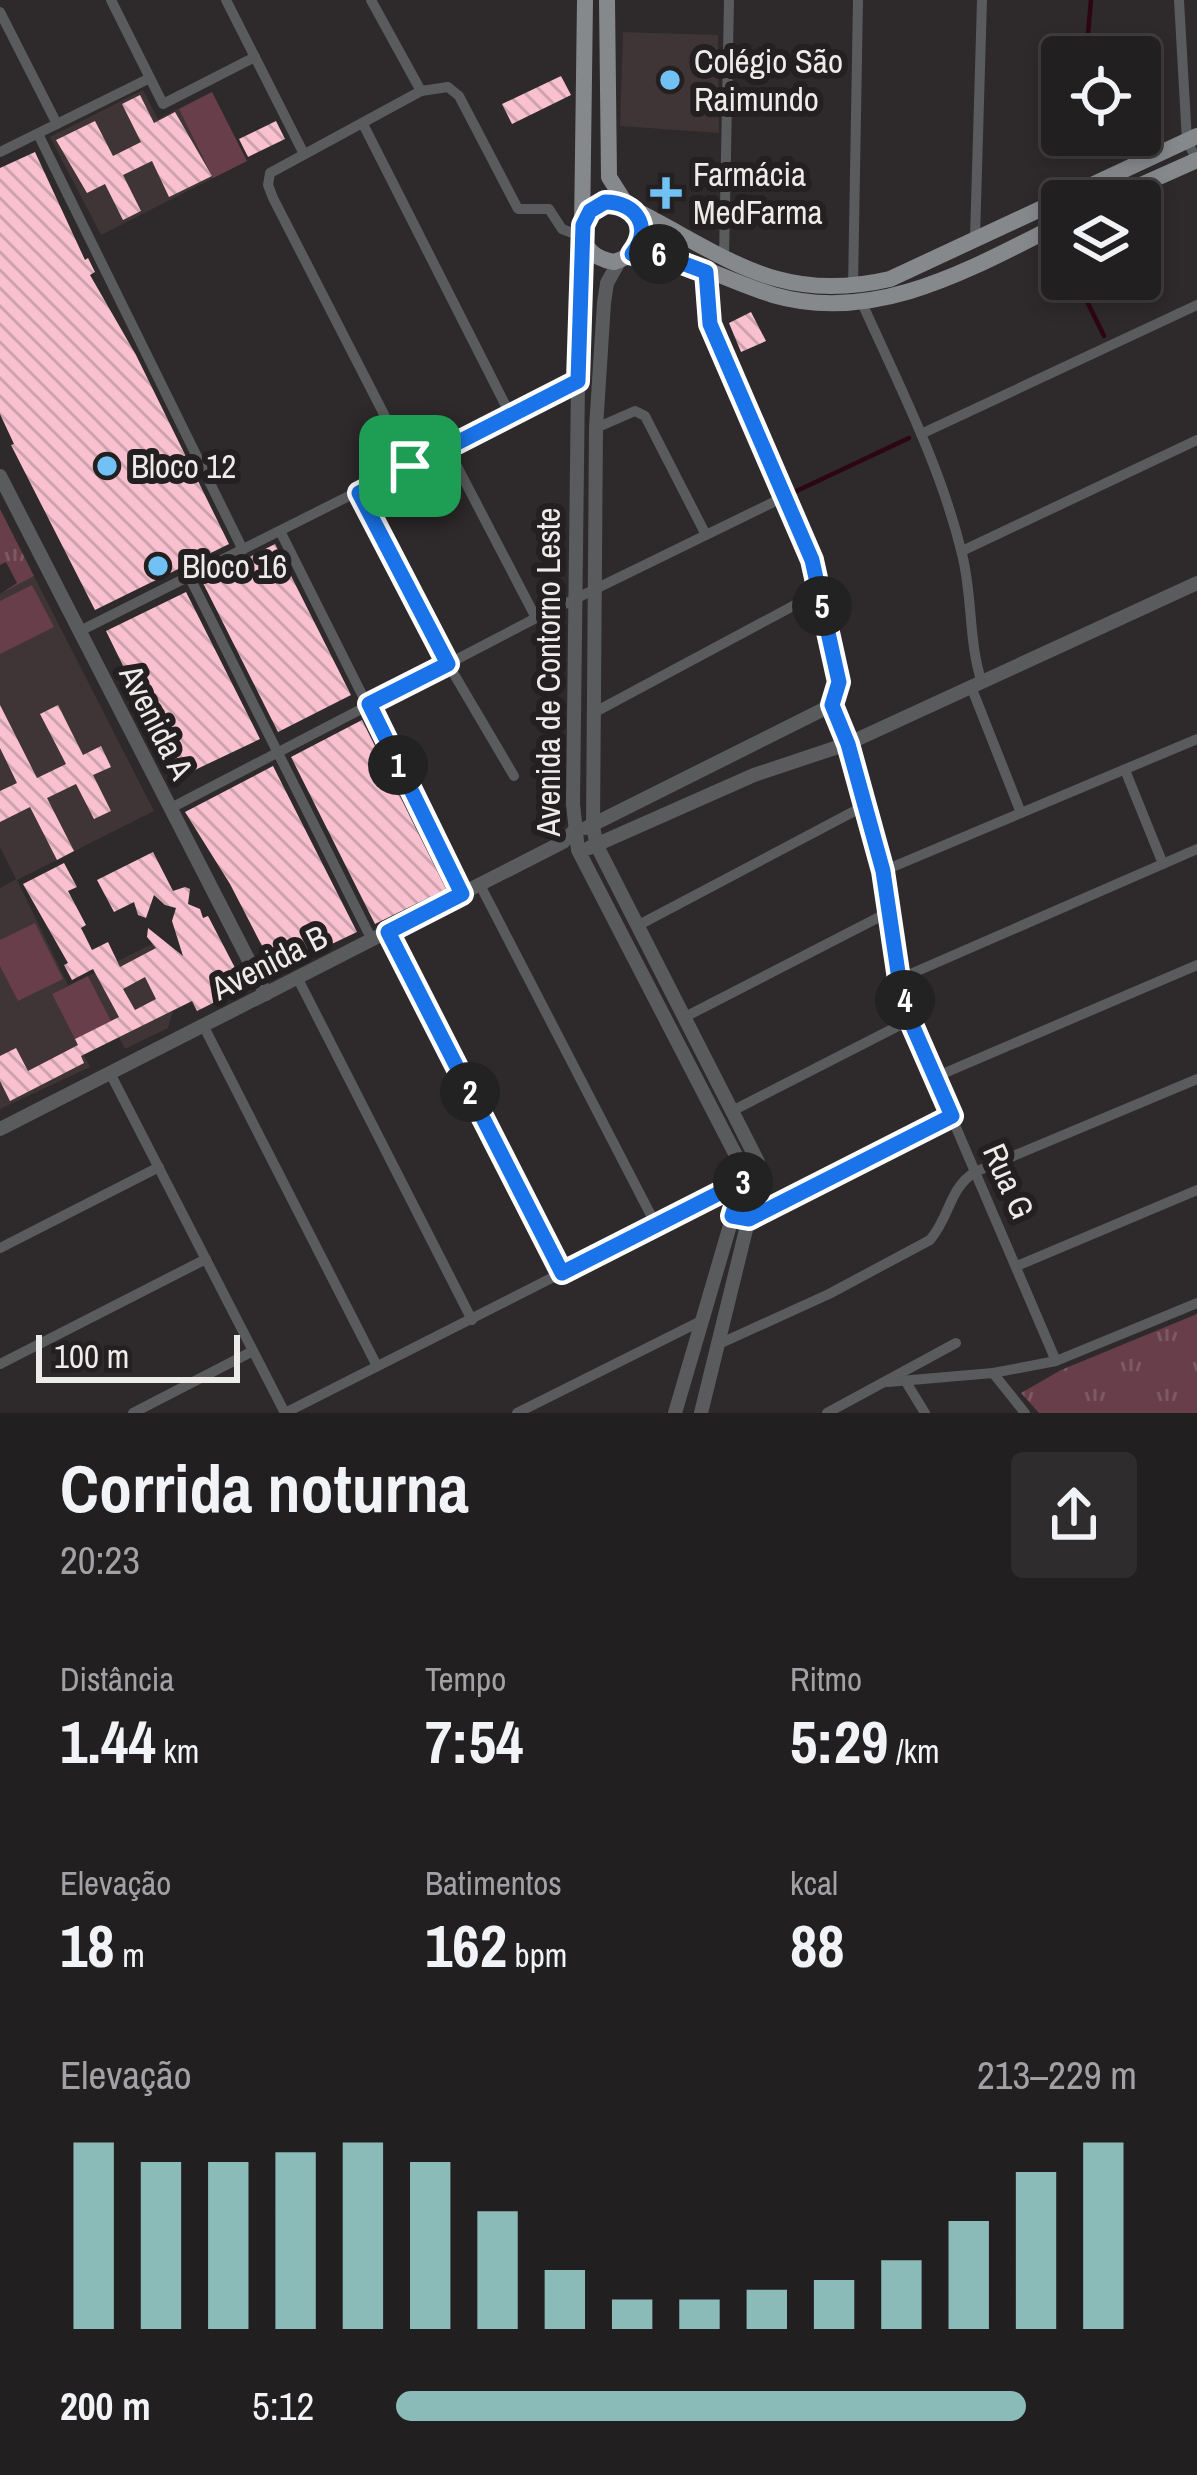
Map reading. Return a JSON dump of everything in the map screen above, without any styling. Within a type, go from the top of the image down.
[{"type":"main road","name":"Avenida de Contorno Leste","points":[[583,235],[585,0]]},
{"type":"main road","points":[[607,0],[609,176],[639,217],[642,236],[626,257]]},
{"type":"main road","points":[[1041,233],[933,284],[813,304],[658,254],[600,258],[583,235],[596,206],[605,202],[630,207],[724,261],[778,280],[857,296],[1192,139]]},
{"type":"main road","points":[[1152,180],[1197,160]]},
{"type":"street","points":[[110,0],[163,104],[255,57]]},
{"type":"street","points":[[226,0],[304,154]]},
{"type":"street","points":[[371,0],[421,91]]},
{"type":"street","points":[[724,261],[729,0]]},
{"type":"street","points":[[858,0],[857,296],[921,434],[962,551],[977,686],[1022,813]]},
{"type":"street","points":[[975,238],[982,0]]},
{"type":"street","points":[[1181,1],[1197,160]]},
{"type":"street","points":[[0,12],[57,124]]},
{"type":"street","points":[[0,152],[150,78]]},
{"type":"street","points":[[410,466],[273,198],[268,185],[271,173],[421,91],[448,87],[459,96],[518,209],[544,207],[567,233],[583,235]]},
{"type":"street","points":[[363,124],[511,416]]},
{"type":"street","points":[[38,134],[243,550]]},
{"type":"street","name":"Avenida de Contorno Leste","points":[[583,235],[575,830],[570,846],[750,1178]]},
{"type":"street","name":"Avenida de Contorno Leste","points":[[626,257],[607,283],[596,428],[593,826],[597,846],[754,1150],[749,1219],[701,1413]]},
{"type":"street","points":[[706,272],[710,324],[812,560],[839,682],[832,705],[848,744]]},
{"type":"street","points":[[921,434],[1197,304]]},
{"type":"street","points":[[80,631],[578,381]]},
{"type":"street","points":[[596,428],[634,411],[645,416],[705,533]]},
{"type":"street","points":[[962,551],[1197,440]]},
{"type":"street","points":[[447,447],[536,619]]},
{"type":"street","name":"Avenida A","points":[[0,476],[266,994]]},
{"type":"street","points":[[359,493],[448,664],[514,776]]},
{"type":"street","points":[[171,808],[705,533],[786,496]]},
{"type":"street","points":[[280,531],[462,894]]},
{"type":"street","points":[[190,578],[372,940]]},
{"type":"street","name":"Avenida B","points":[[0,1129],[480,885],[570,846],[597,846],[754,775],[848,744],[1197,583]]},
{"type":"street","points":[[597,711],[819,592]]},
{"type":"street","points":[[575,830],[593,826],[832,705]]},
{"type":"street","points":[[883,871],[1197,739]]},
{"type":"street","name":"Rua G","points":[[848,744],[883,871],[910,1020],[1056,1360]]},
{"type":"street","points":[[1125,770],[1163,864]]},
{"type":"street","points":[[638,926],[864,806]]},
{"type":"street","points":[[899,979],[1197,849]]},
{"type":"street","points":[[480,885],[656,1226]]},
{"type":"street","points":[[685,1017],[889,912]]},
{"type":"street","points":[[388,932],[562,1273]]},
{"type":"street","points":[[933,1078],[1197,965]]},
{"type":"street","points":[[298,979],[472,1319]]},
{"type":"street","points":[[734,1110],[910,1020]]},
{"type":"street","points":[[203,1025],[377,1366]]},
{"type":"street","points":[[110,1073],[285,1413],[750,1178]]},
{"type":"street","points":[[719,1344],[829,1294],[930,1240],[941,1226],[955,1189],[975,1172],[1197,1079]]},
{"type":"street","points":[[732,1216],[749,1219],[952,1116]]},
{"type":"street","points":[[0,1248],[158,1167]]},
{"type":"street","points":[[675,1413],[732,1216],[750,1178]]},
{"type":"street","points":[[1017,1266],[1197,1190]]},
{"type":"street","points":[[0,1364],[206,1259]]},
{"type":"street","points":[[889,1382],[993,1373],[1056,1360],[1197,1303]]},
{"type":"street","points":[[517,1413],[701,1321]]},
{"type":"street","points":[[827,1413],[956,1343]]},
{"type":"street","points":[[133,1413],[253,1351]]},
{"type":"street","points":[[993,1373],[1025,1413]]},
{"type":"street","points":[[906,1382],[925,1413]]},
{"type":"shaded area","name":"Colégio São Raimundo","points":[[623,32],[718,35],[719,133],[620,126]]},
{"type":"shaded area","points":[[143,90],[158,119],[212,92],[247,161],[101,235],[50,137]]},
{"type":"shaded area","points":[[34,576],[154,811],[17,880],[68,985],[53,994],[90,1067],[0,1109],[0,888],[16,879],[0,847],[0,594]]},
{"type":"shaded area","points":[[160,940],[192,1002],[173,1011],[168,1028],[125,1049],[88,976]]},
{"type":"green space","points":[[212,92],[247,161],[213,178],[179,109]]},
{"type":"green space","points":[[0,509],[34,576],[0,594],[17,583],[6,562],[0,565]]},
{"type":"green space","points":[[32,585],[54,627],[0,654],[0,601]]},
{"type":"green space","points":[[35,923],[63,979],[18,1001],[0,966],[0,940]]},
{"type":"green space","points":[[88,976],[111,1021],[75,1039],[52,994]]},
{"type":"green space","points":[[1197,1314],[1197,1413],[1039,1413],[1021,1393],[1061,1370]]},
{"type":"building","points":[[561,76],[571,95],[512,124],[502,104]]},
{"type":"building","points":[[140,95],[154,123],[175,112],[212,176],[169,197],[152,161],[123,175],[141,211],[123,220],[105,184],[87,193],[56,140],[95,121],[113,156],[141,142],[122,104]]},
{"type":"building","points":[[276,121],[285,139],[248,157],[239,139]]},
{"type":"building","points":[[35,152],[95,272],[90,275],[136,355],[229,544],[95,610],[11,445],[0,414],[0,168]]},
{"type":"building","points":[[751,312],[766,341],[741,352],[729,323]]},
{"type":"building","points":[[275,544],[351,695],[278,732],[202,581]]},
{"type":"building","points":[[186,592],[260,739],[178,778],[166,753],[161,755],[153,737],[157,735],[106,631]]},
{"type":"building","points":[[0,705],[37,778],[66,764],[40,714],[58,705],[83,755],[101,746],[111,767],[93,775],[111,811],[94,819],[76,784],[47,798],[74,851],[57,860],[30,807],[0,822],[0,791],[17,783],[0,748]]},
{"type":"building","points":[[362,720],[446,889],[375,924],[291,757]]},
{"type":"building","points":[[273,766],[357,932],[275,971],[230,884],[185,812]]},
{"type":"building","points":[[153,852],[173,891],[190,889],[188,904],[200,909],[203,918],[208,916],[245,987],[197,1011],[192,1001],[81,1056],[84,1063],[10,1101],[0,1081],[0,1056],[16,1048],[28,1071],[119,1017],[93,969],[72,980],[64,965],[68,963],[23,884],[64,863],[77,887],[68,891],[86,925],[81,928],[92,950],[108,942],[120,967],[156,948],[147,937],[148,928],[183,956],[172,921],[176,908],[154,895],[146,918],[138,915],[134,902],[114,912],[97,880]],"holes":[[[145,977],[156,999],[135,1010],[123,989]]]},
{"type":"waterway","points":[[1088,36],[1091,0]]},
{"type":"waterway","points":[[1086,300],[1104,336]]},
{"type":"waterway","points":[[786,496],[909,438]]},
{"type":"place","name":"Colégio São Raimundo","points":[[670,80]]},
{"type":"place","name":"Farmácia MedFarma","points":[[666,193]]},
{"type":"place","name":"Bloco 12","points":[[107,466]]},
{"type":"place","name":"Bloco 16","points":[[158,566]]},
{"type":"route","points":[[626,204],[639,217],[642,236],[632,254],[658,254],[706,272],[710,324],[812,560],[839,682],[832,705],[848,744],[883,871],[899,979],[910,1020],[952,1116],[749,1219],[732,1216],[743,1181],[562,1273],[388,932],[462,894],[369,704],[448,664],[359,493],[410,466],[578,381],[583,225],[596,206],[626,204]]}]
